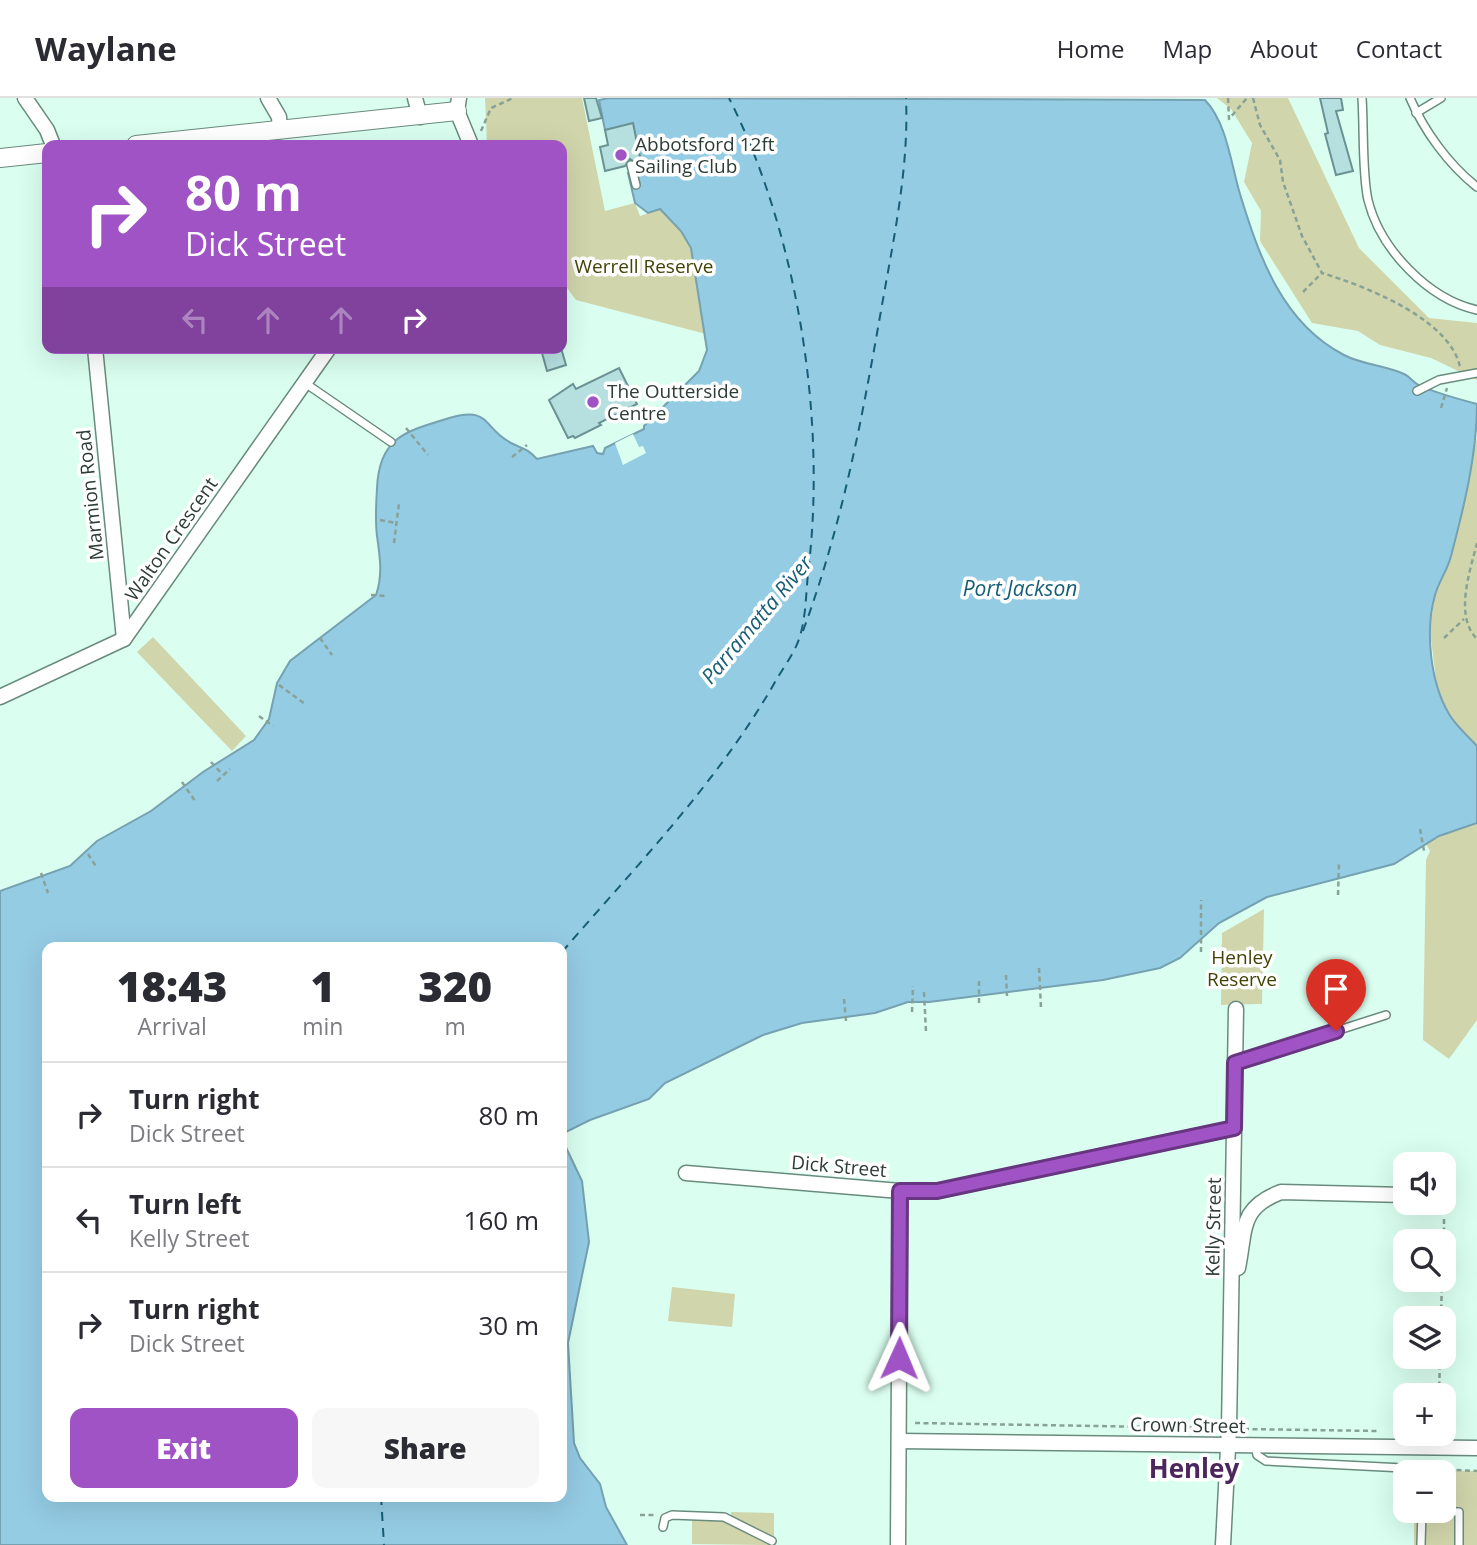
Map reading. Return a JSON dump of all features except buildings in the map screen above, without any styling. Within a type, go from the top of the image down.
[{"type":"street","points":[[25,98],[47,130],[50,140]]},
{"type":"street","points":[[268,98],[279,117],[280,131]]},
{"type":"street","points":[[415,98],[420,117]]},
{"type":"street","points":[[187,140],[420,117],[458,104],[475,140]]},
{"type":"street","points":[[0,158],[42,154]]},
{"type":"street","name":"Marmion Road","points":[[96,354],[124,639]]},
{"type":"street","name":"Walton Crescent","points":[[0,697],[124,639],[325,354]]},
{"type":"street","name":"Kelly Street","points":[[1223,1545],[1228,1446],[1236,1009]]},
{"type":"street","name":"Dick Street","points":[[686,1172],[900,1191],[937,1191],[1234,1128]]},
{"type":"street","points":[[898,1545],[900,1191]]},
{"type":"street","points":[[1231,1300],[1244,1229],[1253,1208],[1264,1199],[1281,1192],[1393,1195]]},
{"type":"street","name":"Crown Street","points":[[899,1441],[1477,1448]]},
{"type":"lane","points":[[1362,98],[1368,200],[1384,239],[1420,280],[1460,306],[1477,310]]},
{"type":"lane","points":[[1410,98],[1416,113],[1442,150],[1477,187]]},
{"type":"lane","points":[[1416,113],[1441,98]]},
{"type":"lane","points":[[631,165],[636,185]]},
{"type":"lane","points":[[1417,391],[1450,377],[1477,373]]},
{"type":"lane","points":[[304,383],[391,442]]},
{"type":"lane","points":[[1235,1063],[1386,1015]]},
{"type":"lane","points":[[1255,1445],[1257,1455],[1266,1461],[1393,1468]]},
{"type":"lane","points":[[1456,1512],[1459,1512],[1459,1545]]},
{"type":"lane","points":[[663,1527],[665,1518],[673,1516],[724,1517],[772,1541]]},
{"type":"lane","points":[[1421,1545],[1422,1523]]},
{"type":"path","points":[[475,140],[491,108],[513,98]]},
{"type":"path","points":[[1228,98],[1230,119],[1247,98]]},
{"type":"path","points":[[1253,98],[1260,125],[1280,160],[1283,182],[1302,236],[1322,273],[1361,286],[1418,316],[1441,333],[1457,352],[1462,374]]},
{"type":"path","points":[[1303,292],[1322,273]]},
{"type":"path","points":[[1441,408],[1450,377]]},
{"type":"path","points":[[674,393],[681,400]]},
{"type":"path","points":[[406,428],[428,455]]},
{"type":"path","points":[[512,457],[527,445]]},
{"type":"path","points":[[394,543],[399,503]]},
{"type":"path","points":[[380,520],[396,523]]},
{"type":"path","points":[[1477,543],[1464,619],[1477,639]]},
{"type":"path","points":[[371,595],[386,596]]},
{"type":"path","points":[[1444,638],[1464,619]]},
{"type":"path","points":[[320,638],[332,655]]},
{"type":"path","points":[[279,685],[305,704]]},
{"type":"path","points":[[259,716],[273,726]]},
{"type":"path","points":[[211,762],[223,775]]},
{"type":"path","points":[[217,781],[230,769]]},
{"type":"path","points":[[181,782],[195,801]]},
{"type":"path","points":[[1420,829],[1424,851]]},
{"type":"path","points":[[88,854],[97,868]]},
{"type":"path","points":[[1338,895],[1339,863]]},
{"type":"path","points":[[41,873],[48,893]]},
{"type":"path","points":[[1201,952],[1202,900]]},
{"type":"path","points":[[1040,968],[1041,1008]]},
{"type":"path","points":[[1006,975],[1007,996]]},
{"type":"path","points":[[979,981],[979,1003]]},
{"type":"path","points":[[912,1013],[913,986]]},
{"type":"path","points":[[924,992],[926,1032]]},
{"type":"path","points":[[844,999],[846,1021]]},
{"type":"path","name":"Crown Street","points":[[915,1423],[1378,1431]]},
{"type":"path","points":[[1456,1471],[1477,1471]]},
{"type":"path","points":[[640,1515],[650,1514]]},
{"type":"green space","name":"Werrell Reserve","points":[[485,98],[582,98],[605,211],[635,203],[640,216],[660,209],[680,230],[694,259],[706,334],[576,300],[567,288],[567,140],[487,140]]},
{"type":"green space","points":[[1217,98],[1288,98],[1359,248],[1429,318],[1477,323],[1477,380],[1431,358],[1380,345],[1358,331],[1312,323],[1260,241],[1261,211],[1244,182],[1252,143],[1231,109]]},
{"type":"green space","points":[[1477,437],[1477,746],[1454,722],[1444,706],[1436,681],[1430,629],[1435,595],[1451,559]]},
{"type":"green space","points":[[153,637],[246,736],[232,751],[137,652]]},
{"type":"green space","points":[[1477,823],[1477,1020],[1449,1059],[1423,1040],[1426,860],[1430,851],[1426,844],[1456,828]]},
{"type":"green space","name":"Henley Reserve","points":[[1264,909],[1262,1004],[1221,1005],[1222,933]]},
{"type":"green space","points":[[672,1287],[735,1294],[732,1327],[668,1321]]},
{"type":"green space","points":[[1456,1471],[1477,1471],[1477,1545],[1414,1545],[1414,1523],[1456,1523]]},
{"type":"green space","points":[[731,1512],[774,1513],[774,1537],[731,1517]]},
{"type":"green space","points":[[692,1520],[729,1522],[770,1545],[692,1544]]},
{"type":"water","name":"Port Jackson","points":[[599,100],[1205,100],[1223,132],[1240,194],[1265,264],[1276,286],[1304,325],[1344,355],[1397,371],[1422,387],[1477,404],[1469,480],[1450,561],[1435,595],[1430,640],[1437,687],[1443,701],[1455,723],[1477,746],[1477,823],[1439,836],[1394,864],[1267,897],[1219,923],[1180,958],[1160,968],[1103,980],[929,1002],[908,1002],[875,1013],[802,1023],[763,1035],[665,1083],[649,1099],[590,1120],[567,1132],[567,942],[42,942],[42,1502],[567,1502],[567,1150],[582,1181],[589,1242],[568,1343],[574,1443],[580,1458],[600,1484],[606,1507],[627,1545],[0,1545],[0,891],[70,866],[97,841],[151,811],[203,772],[254,740],[269,719],[277,683],[290,661],[376,595],[380,573],[376,530],[379,472],[388,448],[396,440],[417,428],[461,415],[471,415],[485,420],[501,437],[528,451],[537,459],[593,446],[597,453],[603,454],[605,448],[644,429],[699,371],[707,350],[691,248],[681,231],[660,209],[648,213],[635,203],[628,173],[643,169],[633,124],[605,130]]},
{"type":"pier","points":[[633,434],[639,447],[643,446],[646,453],[623,465],[615,443]]},
{"type":"ferry route","points":[[567,946],[675,822],[728,754],[753,719],[789,659],[802,628],[813,515],[810,392],[802,330],[773,209],[753,152],[729,98]]},
{"type":"ferry route","points":[[803,631],[840,510],[867,389],[900,202],[906,98]]},
{"type":"ferry route","points":[[381,1502],[384,1545]]},
{"type":"place","name":"Abbotsford 12ft Sailing Club","points":[[621,155]]},
{"type":"place","name":"The Outterside Centre","points":[[593,402]]},
{"type":"district","name":"Henley","points":[[1194,1469]]},
{"type":"route","points":[[899,1358],[900,1191],[937,1191],[1234,1128],[1235,1063],[1336,1031]]},
{"type":"water label","name":"Parramatta River","points":[[757,620]]}]
